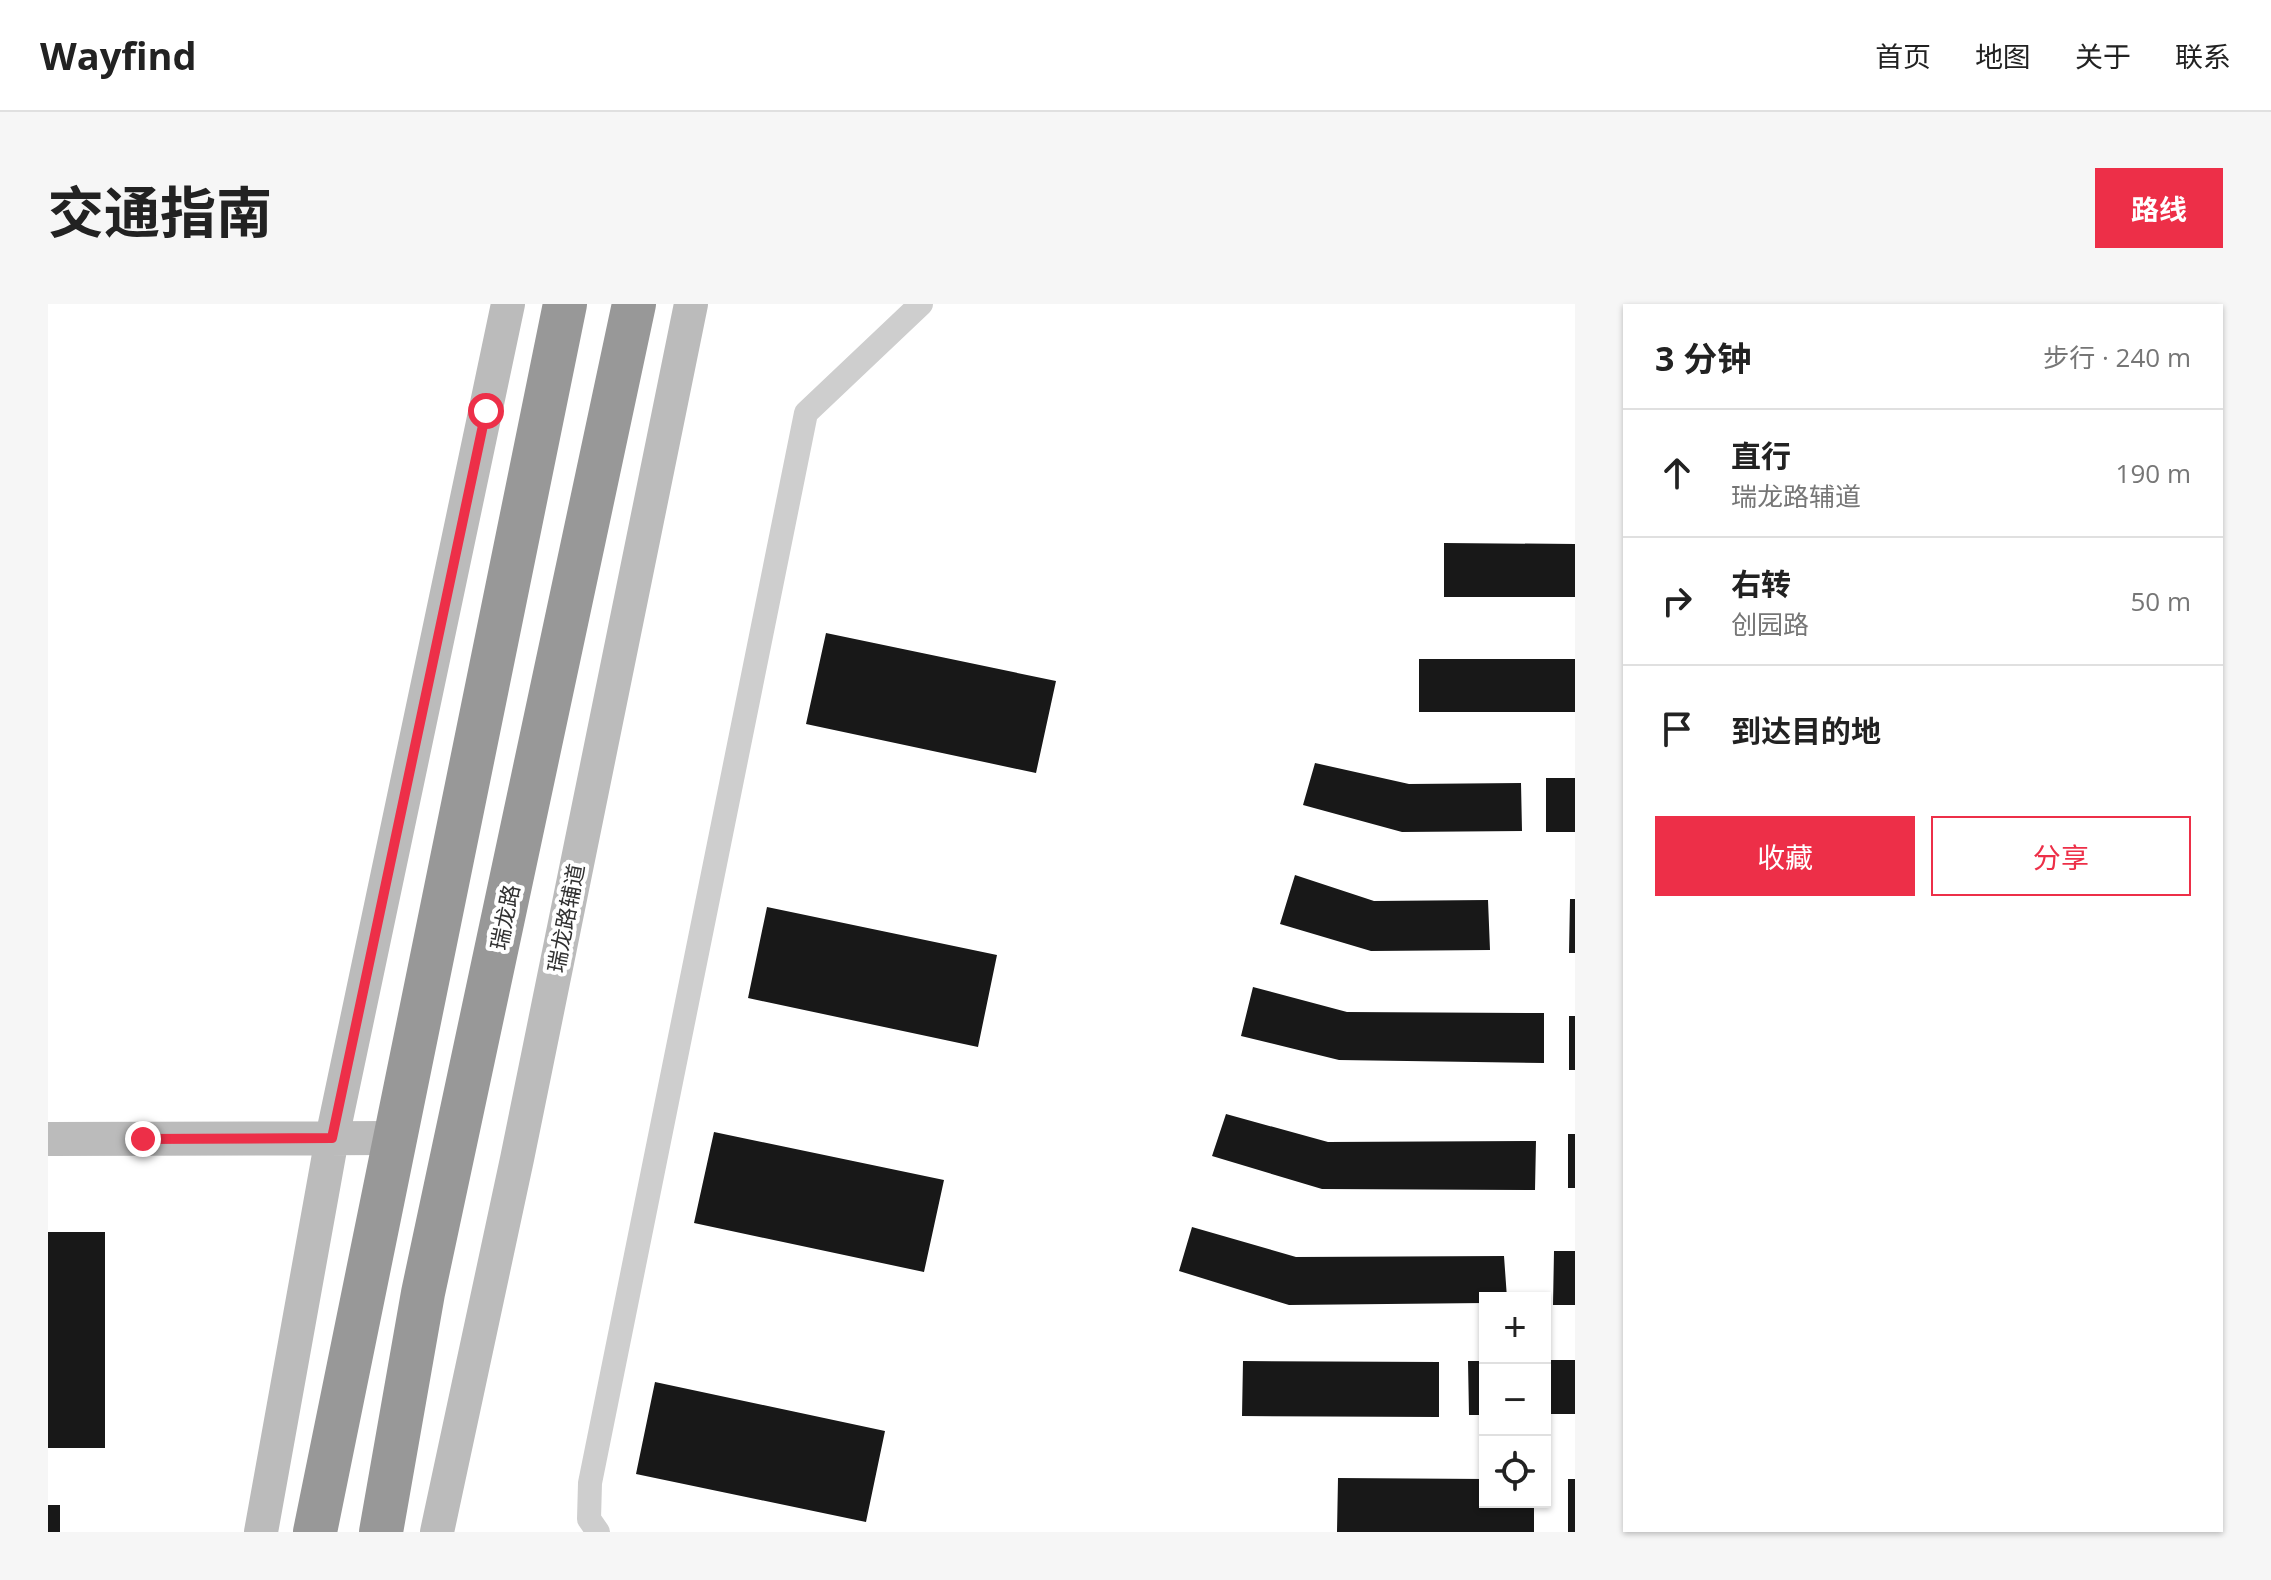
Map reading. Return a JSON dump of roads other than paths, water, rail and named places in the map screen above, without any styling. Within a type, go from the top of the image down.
[{"type":"highway","points":[[315,1532],[565,304]]},
{"type":"highway","name":"瑞龙路","points":[[381,1532],[423,1293],[634,304]]},
{"type":"main road","points":[[261,1532],[332,1138],[508,304]]},
{"type":"main road","name":"瑞龙路辅道","points":[[437,1532],[517,1159],[691,304]]},
{"type":"main road","points":[[48,1139],[394,1138]]},
{"type":"street","points":[[598,1532],[589,1519],[590,1483],[806,413],[921,304]]}]
